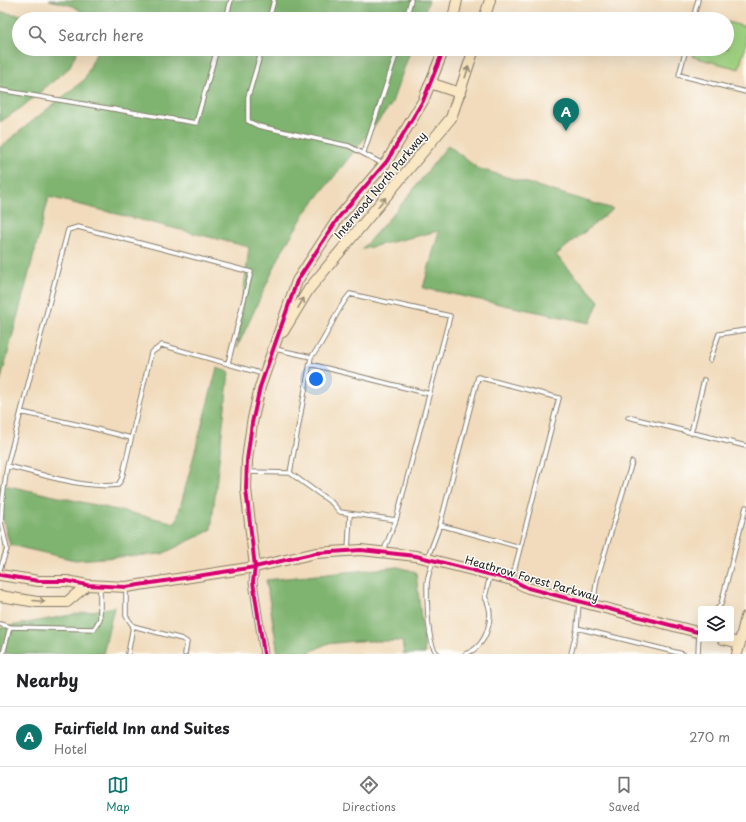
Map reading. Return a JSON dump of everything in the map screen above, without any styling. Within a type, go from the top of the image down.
[{"type":"street","points":[[455,12],[458,0]]},
{"type":"street","points":[[486,12],[490,0]]},
{"type":"street","name":"Interwood North Parkway","points":[[264,654],[253,582],[255,567],[246,489],[246,472],[252,423],[264,374],[297,281],[339,217],[384,164],[423,101],[441,56]]},
{"type":"street","name":"Interwood North Parkway","points":[[273,349],[309,289],[451,118],[472,56]]},
{"type":"street","points":[[430,84],[460,93]]},
{"type":"street","name":"Heathrow Forest Parkway","points":[[0,575],[39,581],[67,582],[87,586],[126,587],[255,567],[316,553],[384,551],[430,559],[491,574],[512,580],[528,588],[698,631]]},
{"type":"street","points":[[0,596],[37,602],[67,602],[87,586]]},
{"type":"street","points":[[737,654],[746,617]]},
{"type":"street","points":[[734,642],[740,643]]},
{"type":"lane","points":[[228,12],[231,0]]},
{"type":"lane","points":[[271,12],[274,0]]},
{"type":"lane","points":[[408,12],[411,0]]},
{"type":"lane","points":[[695,12],[698,0]]},
{"type":"lane","points":[[0,90],[196,124],[215,56]]},
{"type":"lane","points":[[260,56],[248,97],[248,121],[258,126],[327,141],[364,152],[384,164]]},
{"type":"lane","points":[[364,152],[396,56]]},
{"type":"lane","points":[[684,56],[679,75],[746,92]]},
{"type":"lane","points":[[0,569],[7,548],[1,522],[2,504],[8,466],[68,230],[78,227],[251,272],[228,363]]},
{"type":"lane","points":[[290,473],[312,357],[320,348],[342,303],[350,294],[450,316],[396,520],[384,551]]},
{"type":"lane","points":[[710,360],[719,334],[746,330]]},
{"type":"lane","points":[[8,466],[84,484],[106,486],[118,485],[122,478],[151,354],[162,345],[264,374]]},
{"type":"lane","points":[[273,349],[312,357]]},
{"type":"lane","points":[[310,364],[430,394]]},
{"type":"lane","points":[[438,654],[432,646],[428,614],[427,584],[430,559],[478,377],[559,398],[512,580]]},
{"type":"lane","points":[[690,433],[704,380]]},
{"type":"lane","points":[[22,412],[131,438]]},
{"type":"lane","points":[[628,417],[746,446]]},
{"type":"lane","points":[[593,605],[597,579],[632,462]]},
{"type":"lane","points":[[246,472],[290,473],[332,503],[340,512],[396,520]]},
{"type":"lane","points":[[719,606],[746,507]]},
{"type":"lane","points":[[348,551],[350,514]]},
{"type":"lane","points":[[440,525],[520,547]]},
{"type":"lane","points":[[465,654],[471,652],[479,646],[485,637],[490,616],[488,603],[485,597],[491,574]]},
{"type":"lane","points":[[0,624],[10,627],[94,629],[100,619],[100,586]]},
{"type":"lane","points":[[126,587],[126,616],[133,626],[182,639],[187,642],[184,654]]},
{"type":"lane","points":[[571,654],[577,628],[579,601]]},
{"type":"lane","points":[[128,654],[133,626]]},
{"type":"lane","points":[[3,654],[10,627]]},
{"type":"lane","points":[[577,628],[683,654]]},
{"type":"lane","points":[[698,654],[699,642]]},
{"type":"green space","points":[[49,0],[429,0],[425,12],[82,12],[73,6]]},
{"type":"green space","points":[[0,12],[12,14],[12,56],[75,56],[69,68],[22,107],[0,122]]},
{"type":"green space","points":[[734,24],[746,27],[746,43],[739,69],[693,57],[734,56]]},
{"type":"green space","points":[[95,56],[408,56],[391,105],[305,213],[282,251],[237,348],[249,247],[49,197],[0,383],[0,147],[84,80]]},
{"type":"green space","points":[[448,145],[477,168],[613,209],[556,255],[599,301],[590,323],[423,288],[439,231],[362,249],[406,199]]},
{"type":"green space","points":[[217,368],[229,372],[211,530],[162,554],[75,560],[10,545],[0,509],[0,484],[176,523]]},
{"type":"green space","points":[[398,567],[416,572],[425,654],[404,654],[402,641],[356,641],[326,644],[306,654],[278,654],[266,580]]},
{"type":"green space","points":[[114,607],[103,654],[0,654],[0,628]]},
{"type":"cycle path","points":[[264,654],[253,582],[255,567],[246,489],[247,460],[252,423],[260,387],[297,281],[339,217],[387,161],[423,101],[441,56]]},
{"type":"cycle path","points":[[0,575],[39,581],[67,581],[87,585],[126,587],[255,567],[316,553],[361,550],[416,556],[512,580],[528,588],[698,632]]},
{"type":"place","name":"Fairfield Inn and Suites","points":[[566,131]]}]
